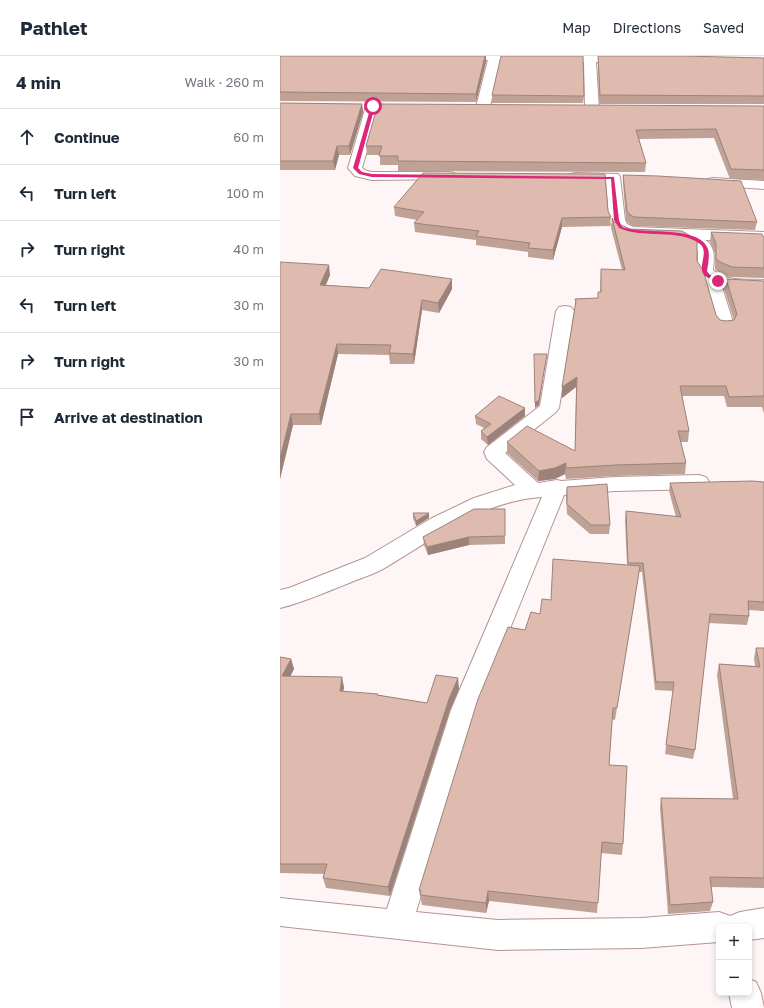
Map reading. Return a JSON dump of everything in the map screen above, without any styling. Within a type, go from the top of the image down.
[{"type":"street","points":[[450,56],[642,59]]},
{"type":"street","points":[[483,108],[495,56]]},
{"type":"street","points":[[590,57],[592,109]]},
{"type":"street","points":[[358,106],[389,107]]},
{"type":"street","points":[[373,106],[355,168],[360,174],[372,176],[465,176]]},
{"type":"street","points":[[468,107],[499,108]]},
{"type":"street","points":[[577,108],[608,109]]},
{"type":"street","points":[[558,177],[628,178]]},
{"type":"street","points":[[613,178],[617,220],[620,227],[630,232],[764,237]]},
{"type":"street","points":[[696,180],[727,184],[764,185]]},
{"type":"street","points":[[686,235],[702,244],[706,250],[705,271],[711,278],[725,325]]},
{"type":"street","points":[[711,278],[725,282],[764,285]]},
{"type":"street","points":[[545,489],[494,454],[494,452],[549,408],[565,311]]},
{"type":"street","points":[[280,599],[293,596],[373,564],[440,524],[482,502],[521,491],[718,482]]},
{"type":"street","points":[[398,925],[464,710],[545,489]]},
{"type":"street","points":[[280,912],[498,935],[641,933],[716,927]]},
{"type":"street","points":[[752,925],[764,923]]},
{"type":"street","points":[[746,996],[748,1008]]},
{"type":"building","points":[[280,56],[485,56],[476,94],[280,92]]},
{"type":"building","points":[[501,56],[583,56],[584,96],[492,95]]},
{"type":"building","points":[[598,56],[764,58],[764,96],[600,95]]},
{"type":"building","points":[[280,103],[362,104],[349,146],[337,146],[333,161],[280,161]]},
{"type":"building","points":[[378,104],[764,106],[764,170],[731,169],[716,129],[636,130],[646,163],[398,161],[398,156],[379,156],[382,146],[366,146]]},
{"type":"building","points":[[423,173],[605,174],[608,211],[611,217],[562,218],[553,250],[528,248],[530,243],[476,236],[479,231],[414,223],[424,212],[394,207]]},
{"type":"building","points":[[623,175],[741,181],[757,222],[634,217],[627,211]]},
{"type":"building","points":[[612,218],[614,222],[630,229],[682,231],[697,240],[697,261],[703,270],[716,315],[720,320],[734,320],[737,314],[726,279],[764,281],[764,396],[729,397],[726,386],[680,386],[689,431],[678,431],[686,463],[566,468],[566,463],[555,468],[539,471],[507,442],[527,426],[575,451],[577,377],[562,387],[576,301],[575,299],[598,298],[598,292],[601,292],[601,269],[625,270]]},
{"type":"building","points":[[711,232],[762,234],[764,238],[764,268],[732,267],[720,262],[716,259],[716,243]]},
{"type":"building","points":[[280,262],[329,265],[320,285],[369,288],[381,269],[452,279],[438,303],[422,300],[413,354],[389,353],[391,345],[337,344],[319,414],[291,414],[280,459]]},
{"type":"building","points":[[534,354],[547,354],[539,400],[535,403]]},
{"type":"building","points":[[499,396],[525,408],[487,437],[481,431],[491,424],[475,416]]},
{"type":"building","points":[[764,482],[764,602],[748,601],[749,616],[710,614],[695,750],[666,745],[674,682],[656,682],[643,563],[628,563],[626,511],[681,517],[670,483]]},
{"type":"building","points":[[607,484],[610,525],[591,525],[567,504],[567,487]]},
{"type":"building","points":[[474,509],[505,509],[505,536],[469,537],[427,547],[423,537]]},
{"type":"building","points":[[413,513],[429,513],[416,521]]},
{"type":"building","points":[[553,559],[640,566],[617,708],[613,708],[609,765],[627,766],[623,844],[602,842],[598,903],[488,891],[486,903],[420,895],[421,891],[419,890],[478,699],[508,627],[525,630],[531,612],[540,614],[542,599],[551,600]]},
{"type":"building","points":[[756,648],[764,648],[764,878],[710,877],[713,902],[670,905],[661,798],[738,799],[719,664],[760,667]]},
{"type":"building","points":[[280,657],[291,659],[282,676],[342,677],[340,691],[378,694],[377,695],[427,703],[436,675],[458,678],[449,699],[388,887],[323,878],[327,864],[280,864]]},
{"type":"route","points":[[373,106],[355,168],[360,174],[372,176],[613,178],[615,208],[620,227],[630,232],[686,235],[695,239],[702,244],[706,250],[706,275],[718,281]]}]
